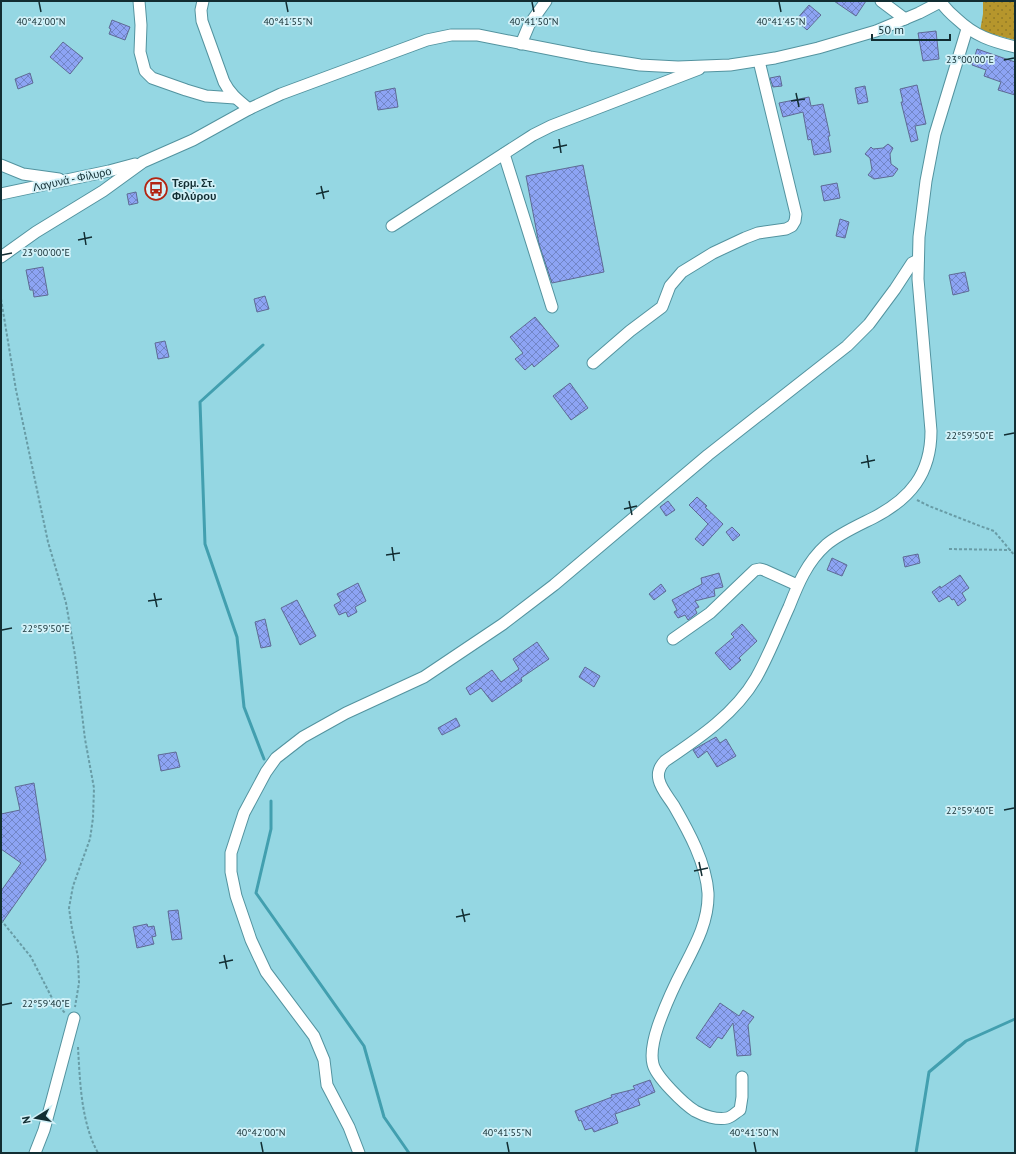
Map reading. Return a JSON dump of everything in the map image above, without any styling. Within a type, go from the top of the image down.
[{"type":"street","points":[[139,1],[141,25],[140,52],[145,71],[152,78],[206,96],[235,98]]},
{"type":"street","points":[[203,1],[201,10],[202,21],[224,82],[228,91],[249,109]]},
{"type":"street","points":[[521,44],[529,25],[546,1]]},
{"type":"street","points":[[881,1],[905,19]]},
{"type":"street","points":[[1,257],[36,232],[103,191],[143,162],[193,140],[249,109],[281,94],[435,38],[451,35],[488,37],[590,57],[640,64],[678,67],[730,65],[759,61],[876,31],[905,19],[941,1],[947,10],[967,29],[985,39],[1015,47]]},
{"type":"street","points":[[742,1078],[740,1110],[728,1118],[716,1118],[697,1112],[688,1106],[663,1081],[652,1064],[652,1051],[656,1032],[669,999],[701,932],[708,900],[704,871],[681,819],[660,785],[658,772],[665,761],[703,735],[744,695],[762,667],[797,586],[809,565],[826,545],[844,533],[881,514],[907,495],[919,480],[925,469],[930,454],[931,441],[918,260],[920,222],[933,145],[967,29]]},
{"type":"street","points":[[593,363],[662,306],[670,286],[682,272],[713,253],[745,238],[758,233],[786,229],[792,226],[795,221],[796,214],[759,61]]},
{"type":"street","points":[[392,226],[533,135],[551,126],[707,66]]},
{"type":"street","points":[[504,154],[552,307]]},
{"type":"street","name":"Λαγυνά - Φίλυρο","points":[[1,194],[143,162]]},
{"type":"street","points":[[1,165],[23,174],[67,180]]},
{"type":"street","points":[[359,1153],[349,1127],[327,1085],[324,1060],[314,1036],[266,972],[251,940],[236,896],[231,872],[231,853],[244,813],[266,772],[276,758],[303,737],[424,676],[533,602],[708,455],[847,346],[869,324],[912,263],[918,260]]},
{"type":"street","points":[[673,639],[710,613],[755,570],[764,570],[797,586]]},
{"type":"street","points":[[35,1153],[44,1130],[74,1018]]},
{"type":"path","points":[[1,299],[16,390],[48,542],[66,603],[75,656],[84,739],[94,788],[93,818],[90,839],[72,886],[69,908],[78,964],[79,983],[74,1018],[65,1013],[53,1000],[31,958],[1,920]]},
{"type":"path","points":[[907,495],[929,506],[994,531],[1015,556]]},
{"type":"path","points":[[949,550],[1011,550]]},
{"type":"path","points":[[78,1046],[80,1083],[86,1120],[98,1153]]},
{"type":"shaded area","points":[[983,1],[1015,1],[1015,40],[980,31],[983,14]]},
{"type":"building","points":[[834,1],[866,1],[856,16]]},
{"type":"building","points":[[809,5],[821,15],[807,30],[796,20]]},
{"type":"building","points":[[112,20],[130,27],[125,40],[109,34],[111,29],[109,28]]},
{"type":"building","points":[[936,31],[939,59],[923,61],[918,33]]},
{"type":"building","points":[[63,42],[83,58],[70,74],[50,57]]},
{"type":"building","points":[[977,49],[1015,62],[1015,95],[998,90],[1001,82],[984,76],[986,70],[972,65]]},
{"type":"building","points":[[30,73],[33,83],[18,89],[15,79]]},
{"type":"building","points":[[780,76],[782,86],[773,87],[770,78]]},
{"type":"building","points":[[917,85],[926,124],[915,126],[918,140],[911,142],[901,102],[903,102],[900,89]]},
{"type":"building","points":[[865,86],[868,102],[858,104],[855,88]]},
{"type":"building","points":[[395,88],[398,107],[378,110],[375,92]]},
{"type":"building","points":[[809,97],[811,106],[823,104],[830,136],[828,136],[831,152],[814,155],[811,139],[808,140],[803,112],[783,117],[779,103]]},
{"type":"building","points":[[888,144],[893,148],[890,154],[891,164],[898,169],[893,176],[874,179],[868,175],[872,170],[870,158],[865,154],[871,147],[873,149],[883,148]]},
{"type":"building","points":[[583,165],[604,272],[552,283],[539,244],[526,176]]},
{"type":"building","points":[[837,183],[840,198],[824,201],[821,186]]},
{"type":"building","points":[[136,192],[138,203],[129,205],[127,194]]},
{"type":"building","points":[[840,219],[849,222],[845,238],[836,236]]},
{"type":"building","points":[[43,267],[48,295],[34,297],[33,290],[30,290],[26,270]]},
{"type":"building","points":[[965,272],[969,291],[953,295],[949,275]]},
{"type":"building","points":[[265,296],[269,309],[257,312],[254,299]]},
{"type":"building","points":[[535,317],[559,346],[534,367],[532,364],[525,370],[515,359],[523,353],[510,337]]},
{"type":"building","points":[[165,341],[169,357],[158,359],[155,343]]},
{"type":"building","points":[[570,383],[588,408],[571,420],[553,396]]},
{"type":"building","points":[[697,497],[723,524],[703,546],[695,539],[708,524],[689,505]]},
{"type":"building","points":[[668,501],[675,510],[666,516],[660,507]]},
{"type":"building","points":[[732,527],[740,535],[733,541],[726,532]]},
{"type":"building","points":[[918,554],[920,563],[905,567],[903,557]]},
{"type":"building","points":[[832,558],[847,565],[842,576],[827,570]]},
{"type":"building","points":[[719,573],[723,587],[714,589],[715,596],[695,601],[699,607],[695,609],[697,613],[688,620],[685,615],[678,618],[674,612],[677,610],[672,600],[702,584],[701,578]]},
{"type":"building","points":[[960,575],[969,588],[962,593],[966,600],[958,606],[954,599],[952,600],[949,596],[939,602],[932,592],[940,586],[941,588]]},
{"type":"building","points":[[358,583],[366,601],[355,607],[357,612],[348,617],[346,612],[339,615],[334,605],[341,601],[337,594]]},
{"type":"building","points":[[661,584],[666,591],[654,600],[649,594]]},
{"type":"building","points":[[297,600],[316,636],[300,645],[281,608]]},
{"type":"building","points":[[265,619],[271,646],[261,648],[255,622]]},
{"type":"building","points":[[742,624],[757,641],[739,658],[741,660],[730,670],[715,653],[734,637],[731,634]]},
{"type":"building","points":[[537,642],[549,659],[521,678],[522,681],[492,702],[481,688],[470,695],[466,688],[492,670],[501,682],[519,669],[513,659]]},
{"type":"building","points":[[585,667],[600,676],[594,687],[579,677]]},
{"type":"building","points":[[456,718],[460,726],[442,735],[438,728]]},
{"type":"building","points":[[716,737],[720,743],[726,739],[736,756],[717,767],[707,751],[698,758],[693,750]]},
{"type":"building","points":[[176,752],[180,767],[161,771],[158,755]]},
{"type":"building","points":[[34,783],[46,860],[1,924],[1,891],[21,863],[1,849],[1,814],[20,810],[15,787]]},
{"type":"building","points":[[178,910],[182,939],[172,940],[168,911]]},
{"type":"building","points":[[147,924],[148,927],[154,926],[156,936],[152,937],[154,944],[137,948],[133,927]]},
{"type":"building","points":[[720,1003],[739,1016],[743,1010],[754,1017],[748,1025],[751,1055],[737,1056],[733,1023],[722,1039],[718,1037],[710,1048],[696,1038]]},
{"type":"building","points":[[650,1080],[655,1092],[638,1099],[640,1105],[615,1114],[618,1123],[594,1132],[592,1128],[585,1130],[575,1111],[612,1097],[611,1095],[635,1089],[633,1086]]},
{"type":"waterway","points":[[263,345],[200,402],[205,544],[237,637],[244,707],[264,759]]},
{"type":"waterway","points":[[271,801],[271,829],[256,893],[364,1046],[384,1117],[409,1153]]},
{"type":"waterway","points":[[916,1153],[929,1072],[966,1041],[1015,1019]]},
{"type":"place","name":"Τερμ. Στ. Φιλύρου","points":[[156,189]]}]
